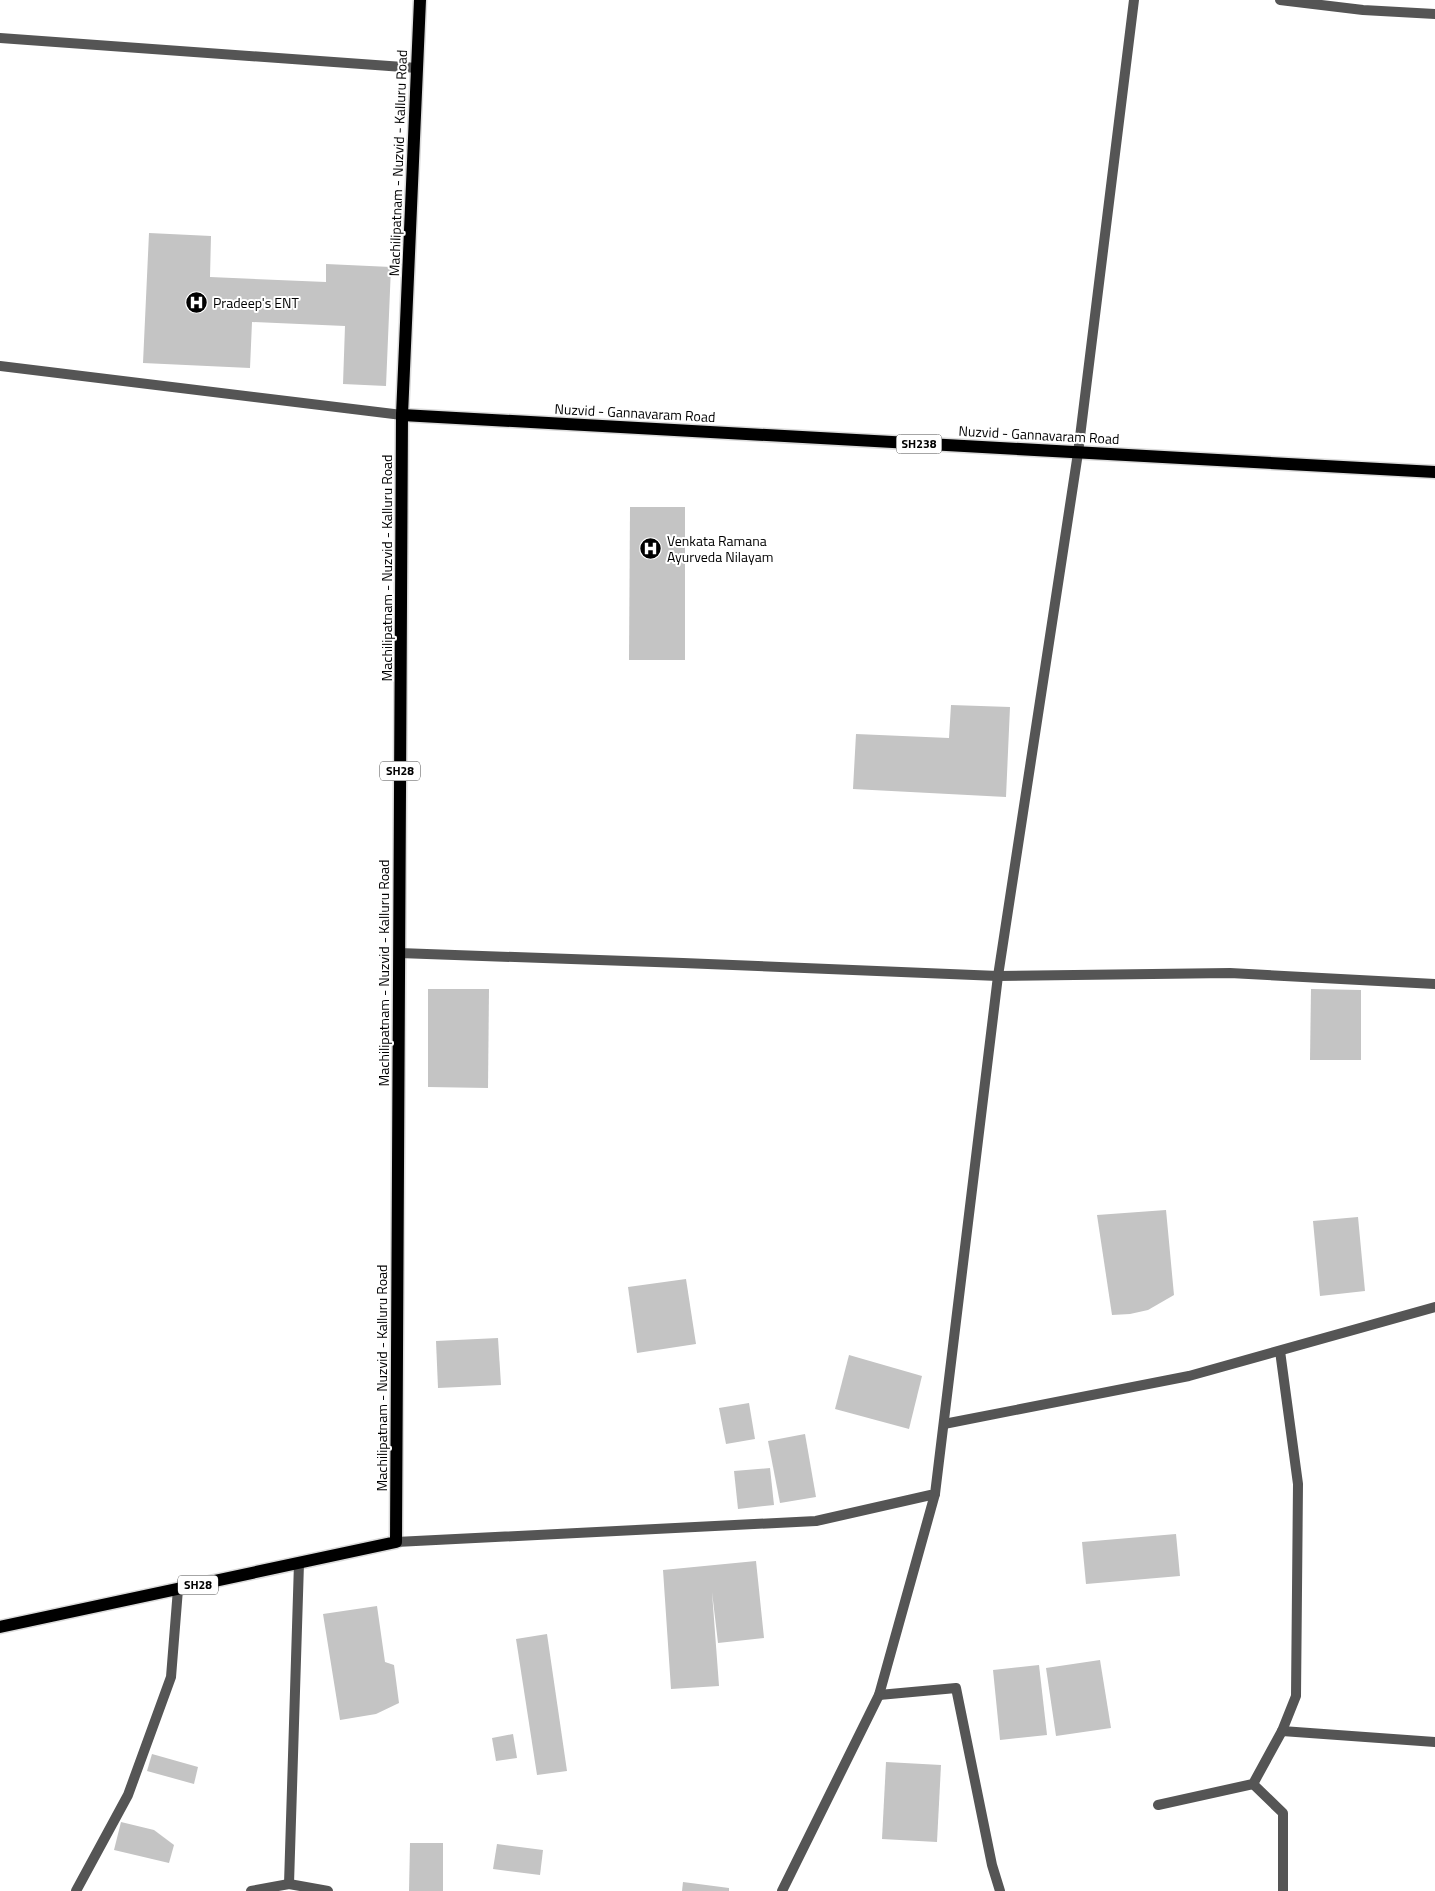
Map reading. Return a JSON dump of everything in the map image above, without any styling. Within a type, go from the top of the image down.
[{"type":"main road","name":"Machilipatnam - Nuzvid - Kalluru Road","points":[[396,1542],[402,415],[420,0]]},
{"type":"main road","name":"Nuzvid - Gannavaram Road","points":[[402,415],[1435,472]]},
{"type":"main road","name":"SH28","points":[[0,1627],[396,1542]]},
{"type":"street","points":[[782,1891],[878,1695],[935,1494],[998,976],[1078,452],[1134,0]]},
{"type":"street","points":[[1280,0],[1363,10],[1435,14]]},
{"type":"street","points":[[0,38],[417,68]]},
{"type":"street","points":[[0,366],[402,415]]},
{"type":"street","points":[[399,953],[673,962],[998,976],[1230,973],[1435,984]]},
{"type":"street","points":[[944,1424],[1189,1376],[1435,1307]]},
{"type":"street","points":[[1158,1805],[1253,1784],[1282,1731],[1296,1696],[1298,1484],[1280,1351]]},
{"type":"street","points":[[396,1542],[816,1521],[935,1494]]},
{"type":"street","points":[[289,1884],[300,1563]]},
{"type":"street","points":[[76,1891],[128,1795],[172,1677],[178,1589]]},
{"type":"street","points":[[878,1695],[956,1688],[992,1865],[1000,1891]]},
{"type":"street","points":[[1282,1731],[1435,1742]]},
{"type":"street","points":[[1253,1784],[1283,1813],[1283,1891]]},
{"type":"street","points":[[251,1891],[289,1884],[328,1891]]},
{"type":"building","points":[[149,233],[211,236],[210,277],[326,282],[326,264],[391,267],[386,386],[343,384],[345,326],[252,322],[250,368],[143,363]]},
{"type":"building","points":[[630,507],[685,507],[685,660],[629,660]]},
{"type":"building","points":[[951,705],[1010,707],[1006,797],[853,789],[856,734],[949,738]]},
{"type":"building","points":[[428,989],[489,989],[488,1088],[428,1087]]},
{"type":"building","points":[[1311,989],[1361,990],[1361,1060],[1310,1060]]},
{"type":"building","points":[[1166,1210],[1174,1295],[1148,1310],[1112,1315],[1097,1215]]},
{"type":"building","points":[[1358,1217],[1365,1291],[1320,1296],[1313,1221]]},
{"type":"building","points":[[686,1279],[696,1344],[637,1353],[628,1287]]},
{"type":"building","points":[[498,1338],[501,1385],[438,1388],[436,1341]]},
{"type":"building","points":[[849,1355],[922,1376],[909,1429],[835,1409]]},
{"type":"building","points":[[749,1403],[755,1439],[726,1444],[719,1408]]},
{"type":"building","points":[[805,1434],[816,1497],[780,1503],[768,1441]]},
{"type":"building","points":[[770,1468],[774,1505],[738,1509],[734,1471]]},
{"type":"building","points":[[1176,1534],[1180,1576],[1086,1584],[1082,1542]]},
{"type":"building","points":[[756,1561],[764,1638],[718,1643],[712,1592],[719,1686],[671,1689],[663,1570]]},
{"type":"building","points":[[377,1606],[385,1662],[394,1665],[399,1703],[376,1714],[340,1720],[323,1614]]},
{"type":"building","points":[[547,1634],[567,1771],[537,1775],[516,1639]]},
{"type":"building","points":[[1100,1660],[1111,1728],[1056,1736],[1046,1668]]},
{"type":"building","points":[[1039,1665],[1047,1735],[1000,1740],[993,1670]]},
{"type":"building","points":[[513,1734],[517,1758],[496,1761],[492,1738]]},
{"type":"building","points":[[152,1754],[198,1767],[194,1784],[147,1771]]},
{"type":"building","points":[[886,1762],[941,1765],[937,1842],[882,1839]]},
{"type":"building","points":[[121,1822],[154,1830],[174,1845],[169,1863],[114,1850]]},
{"type":"building","points":[[410,1843],[443,1843],[443,1891],[409,1891]]},
{"type":"building","points":[[497,1844],[543,1850],[540,1875],[493,1869]]},
{"type":"building","points":[[683,1882],[729,1888],[729,1891],[682,1891]]},
{"type":"place","name":"Pradeep's ENT","points":[[197,303]]},
{"type":"place","name":"Venkata Ramana Ayurveda Nilayam","points":[[651,549]]}]
